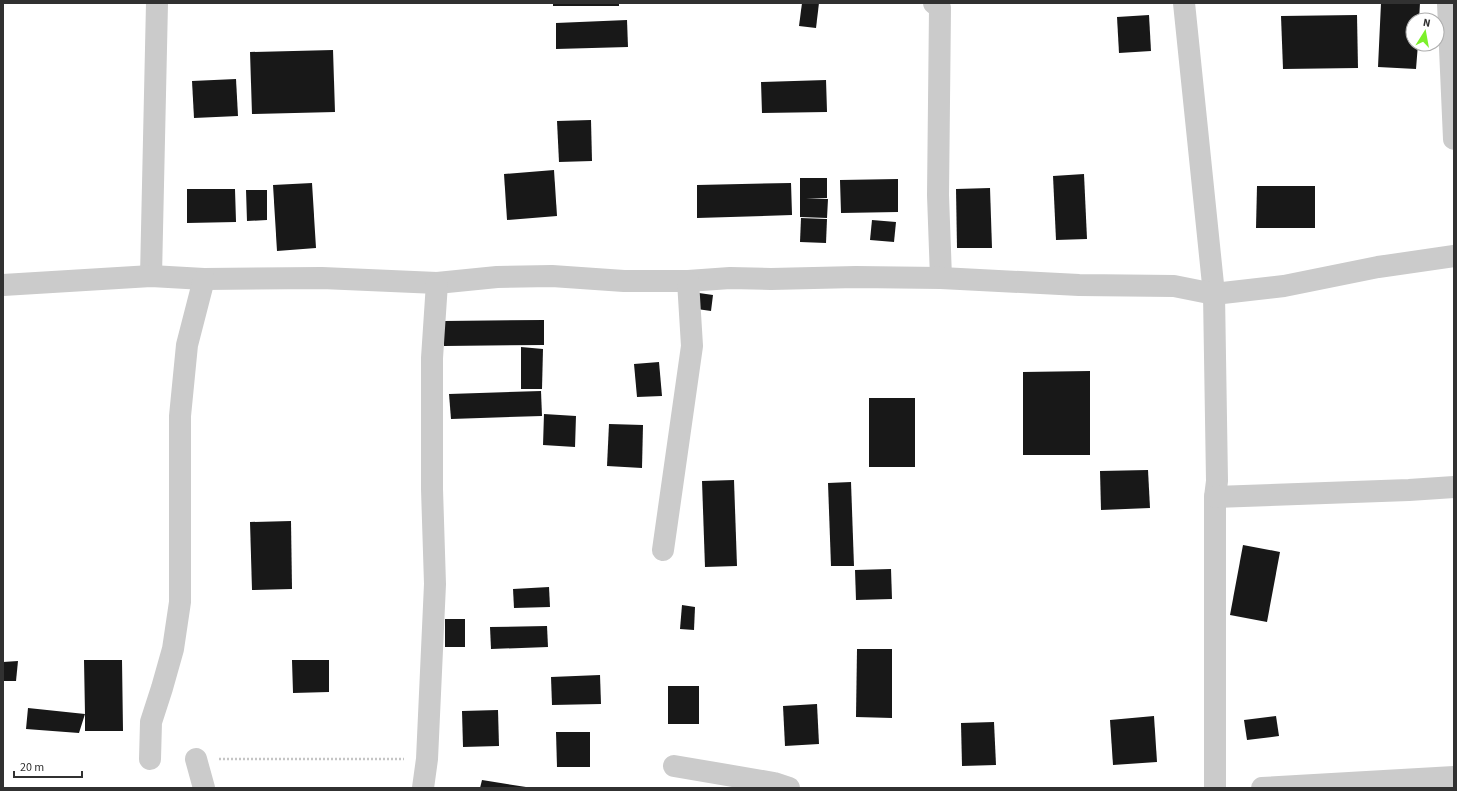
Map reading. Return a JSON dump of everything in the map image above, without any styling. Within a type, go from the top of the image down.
[{"type":"street","points":[[151,276],[157,3]]},
{"type":"street","points":[[934,3],[940,8],[938,195],[941,278]]},
{"type":"street","points":[[1184,3],[1214,294],[1217,481],[1215,497],[1215,788]]},
{"type":"street","points":[[1448,3],[1454,139]]},
{"type":"street","points":[[3,285],[151,276],[204,278],[322,278],[437,283],[497,277],[552,276],[624,281],[856,277],[941,278],[1078,285],[1174,286],[1214,294],[1284,286],[1378,267],[1454,256]]},
{"type":"street","points":[[150,759],[151,722],[173,649],[180,602],[180,416],[186,345],[204,278]]},
{"type":"street","points":[[663,550],[692,346],[688,281]]},
{"type":"street","points":[[423,788],[427,759],[435,584],[432,489],[432,358],[437,283]]},
{"type":"street","points":[[1215,497],[1409,490],[1454,486]]},
{"type":"street","points":[[196,759],[204,788]]},
{"type":"street","points":[[674,766],[774,783],[789,788]]},
{"type":"street","points":[[1262,788],[1454,777]]},
{"type":"path","points":[[196,759],[427,759]]},
{"type":"building","points":[[553,3],[619,3],[619,6],[553,6]]},
{"type":"building","points":[[802,3],[819,3],[816,28],[799,26]]},
{"type":"building","points":[[1381,3],[1420,3],[1419,12],[1405,12],[1405,52],[1417,52],[1416,69],[1378,67]]},
{"type":"building","points":[[1149,15],[1151,51],[1119,53],[1117,17]]},
{"type":"building","points":[[1357,15],[1358,68],[1283,69],[1281,16]]},
{"type":"building","points":[[627,20],[628,47],[556,49],[556,23]]},
{"type":"building","points":[[333,50],[335,112],[252,114],[250,52]]},
{"type":"building","points":[[236,79],[238,116],[194,118],[192,81]]},
{"type":"building","points":[[826,80],[827,112],[762,113],[761,82]]},
{"type":"building","points":[[591,120],[592,161],[559,162],[557,121]]},
{"type":"building","points":[[554,170],[557,216],[507,220],[504,174]]},
{"type":"building","points":[[1084,174],[1087,239],[1056,240],[1053,176]]},
{"type":"building","points":[[800,178],[827,178],[827,198],[806,198],[828,199],[827,218],[800,217]]},
{"type":"building","points":[[898,179],[898,212],[841,213],[840,180]]},
{"type":"building","points":[[312,183],[316,248],[277,251],[273,185]]},
{"type":"building","points":[[791,183],[792,215],[697,218],[697,185]]},
{"type":"building","points":[[1257,186],[1315,186],[1315,228],[1256,228]]},
{"type":"building","points":[[990,188],[992,248],[957,248],[956,189]]},
{"type":"building","points":[[187,189],[235,189],[236,222],[187,223]]},
{"type":"building","points":[[246,190],[267,190],[267,220],[247,221]]},
{"type":"building","points":[[801,218],[827,219],[826,243],[800,242]]},
{"type":"building","points":[[872,220],[896,222],[894,242],[870,240]]},
{"type":"building","points":[[699,293],[713,295],[711,311],[697,309]]},
{"type":"building","points":[[544,320],[544,345],[444,346],[444,321]]},
{"type":"building","points":[[521,347],[543,349],[542,389],[521,389]]},
{"type":"building","points":[[659,362],[662,396],[637,397],[634,364]]},
{"type":"building","points":[[1090,371],[1090,455],[1023,455],[1023,372]]},
{"type":"building","points":[[541,391],[542,416],[451,419],[449,394]]},
{"type":"building","points":[[869,398],[915,398],[915,467],[869,467]]},
{"type":"building","points":[[544,414],[576,416],[575,447],[543,445]]},
{"type":"building","points":[[609,424],[643,425],[642,468],[607,466]]},
{"type":"building","points":[[1148,470],[1150,508],[1101,510],[1100,471]]},
{"type":"building","points":[[734,480],[737,566],[705,567],[702,481]]},
{"type":"building","points":[[851,482],[854,566],[831,566],[828,483]]},
{"type":"building","points":[[291,521],[292,589],[252,590],[250,522]]},
{"type":"building","points":[[1243,545],[1280,552],[1267,622],[1230,615]]},
{"type":"building","points":[[891,569],[892,599],[856,600],[855,570]]},
{"type":"building","points":[[549,587],[550,607],[514,608],[513,589]]},
{"type":"building","points":[[682,605],[695,607],[694,630],[680,629]]},
{"type":"building","points":[[445,619],[465,619],[465,647],[445,647]]},
{"type":"building","points":[[547,626],[548,647],[491,649],[490,627]]},
{"type":"building","points":[[857,649],[892,649],[892,718],[856,717]]},
{"type":"building","points":[[84,660],[122,660],[123,731],[85,731]]},
{"type":"building","points":[[292,660],[329,660],[329,692],[293,693]]},
{"type":"building","points":[[18,661],[16,681],[3,681],[3,662]]},
{"type":"building","points":[[600,675],[601,704],[552,705],[551,677]]},
{"type":"building","points":[[668,686],[699,686],[699,724],[668,724]]},
{"type":"building","points":[[817,704],[819,744],[785,746],[783,706]]},
{"type":"building","points":[[28,708],[85,714],[79,733],[26,729]]},
{"type":"building","points":[[498,710],[499,746],[463,747],[462,711]]},
{"type":"building","points":[[1154,716],[1157,762],[1113,765],[1110,720]]},
{"type":"building","points":[[1276,716],[1279,736],[1247,740],[1244,720]]},
{"type":"building","points":[[994,722],[996,765],[962,766],[961,723]]},
{"type":"building","points":[[556,732],[590,732],[590,767],[557,767]]},
{"type":"building","points":[[482,780],[526,787],[526,788],[480,788]]}]
